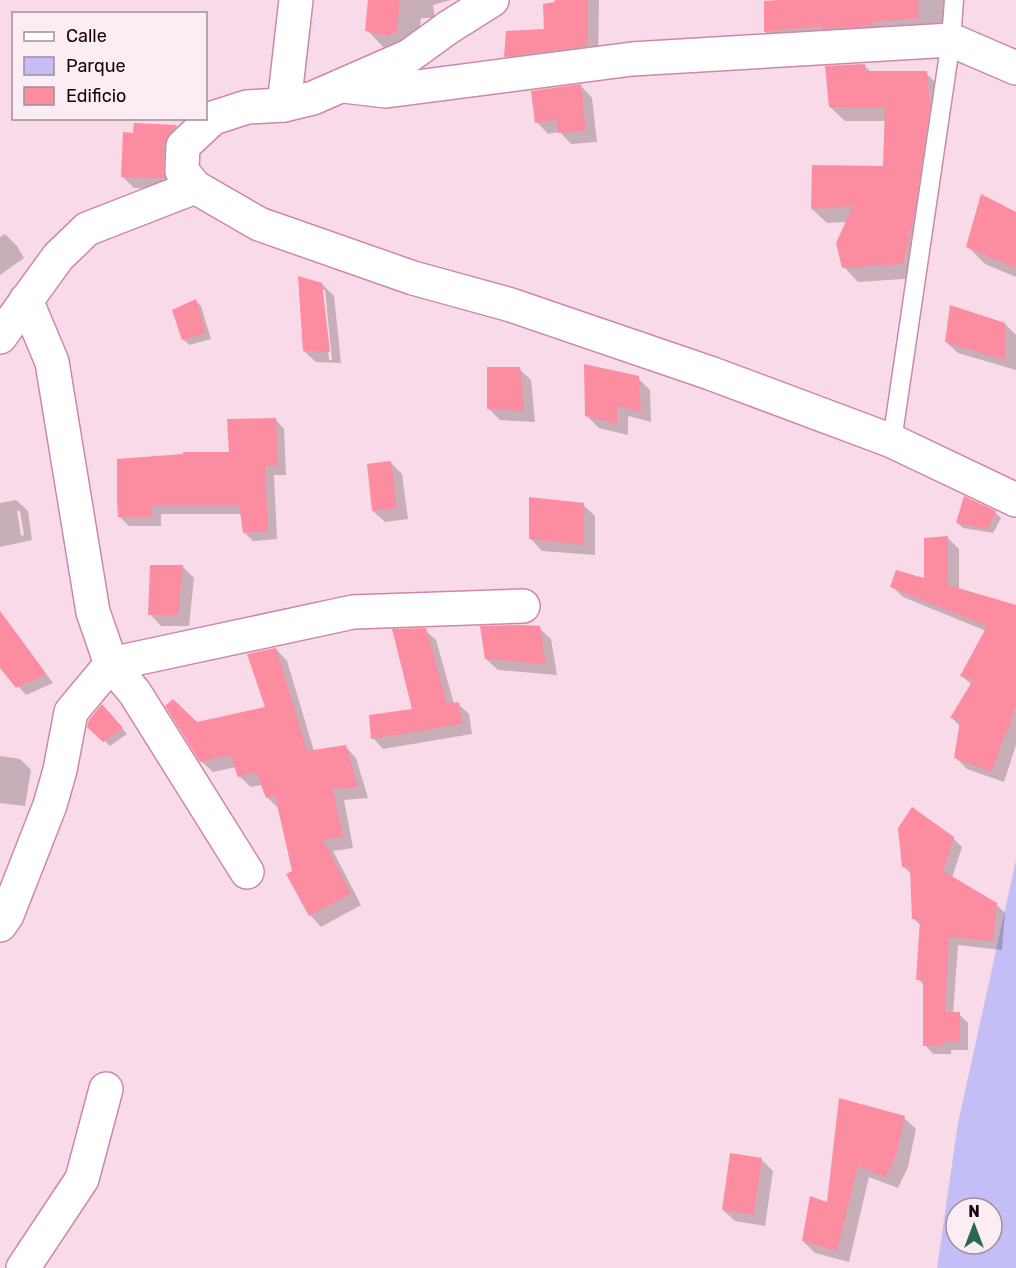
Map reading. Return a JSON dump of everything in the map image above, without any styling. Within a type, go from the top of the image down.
[{"type":"street","points":[[284,105],[296,0]]},
{"type":"street","points":[[492,0],[409,56],[344,86],[314,98],[284,105],[247,107],[213,118],[183,146],[182,171],[195,187],[259,224],[413,278],[533,312],[710,373],[892,441],[1016,500]]},
{"type":"street","points":[[344,86],[386,91],[632,59],[951,40],[1016,68]]},
{"type":"street","points":[[0,337],[58,257],[87,229],[195,187]]},
{"type":"street","points":[[26,300],[52,362],[93,612],[111,664],[135,693],[247,872]]},
{"type":"street","points":[[0,925],[7,915],[50,805],[60,770],[71,712],[111,664],[353,612],[523,606]]},
{"type":"street","points":[[23,1268],[82,1179],[106,1089]]},
{"type":"lane","points":[[892,441],[951,40],[954,0]]},
{"type":"green space","points":[[1016,860],[1016,1268],[937,1268],[944,1220],[944,1256],[1004,1256],[1004,1196],[947,1196],[958,1123]]},
{"type":"building","points":[[368,0],[400,0],[397,31],[388,36],[365,31]]},
{"type":"building","points":[[555,0],[588,0],[587,46],[504,57],[506,31],[544,29],[543,4],[555,2]]},
{"type":"building","points":[[918,0],[919,18],[873,22],[874,25],[866,26],[822,29],[822,26],[764,32],[764,1]]},
{"type":"building","points":[[865,64],[865,71],[927,71],[930,107],[913,222],[903,264],[842,268],[836,243],[853,206],[811,209],[812,165],[883,166],[885,107],[829,107],[825,66]]},
{"type":"building","points":[[581,84],[586,131],[558,133],[557,120],[535,123],[531,91]]},
{"type":"building","points":[[134,123],[177,125],[164,145],[163,170],[166,178],[121,177],[123,132],[133,133]]},
{"type":"building","points":[[981,194],[1016,212],[1016,268],[966,247]]},
{"type":"building","points":[[298,276],[322,283],[330,352],[303,351]]},
{"type":"building","points":[[196,299],[206,333],[182,340],[172,310]]},
{"type":"building","points":[[950,305],[1005,323],[1005,360],[945,342]]},
{"type":"building","points":[[584,364],[639,376],[641,412],[617,406],[617,424],[585,416]]},
{"type":"building","points":[[487,367],[520,367],[524,411],[487,409]]},
{"type":"building","points":[[276,418],[278,466],[265,466],[268,531],[243,533],[239,505],[152,505],[152,517],[118,517],[117,459],[183,454],[183,452],[229,452],[227,419]]},
{"type":"building","points":[[391,461],[397,508],[372,511],[367,464]]},
{"type":"building","points":[[964,496],[996,511],[988,529],[956,523]]},
{"type":"building","points":[[529,497],[584,503],[584,545],[529,539]]},
{"type":"building","points":[[948,536],[948,585],[1016,605],[1016,704],[992,772],[954,758],[960,721],[950,718],[973,680],[960,676],[987,626],[890,587],[896,570],[924,578],[924,538]]},
{"type":"building","points":[[150,565],[183,565],[178,615],[148,615]]},
{"type":"building","points":[[0,611],[46,674],[16,688],[0,668]]},
{"type":"building","points":[[480,626],[540,626],[546,664],[485,659]]},
{"type":"building","points":[[426,628],[447,704],[459,702],[462,724],[371,739],[369,715],[412,709],[392,629]]},
{"type":"building","points":[[276,648],[307,751],[346,745],[358,787],[333,789],[343,837],[323,840],[351,894],[309,916],[286,874],[292,871],[275,795],[266,798],[256,772],[238,777],[230,755],[200,762],[165,706],[173,699],[197,722],[265,707],[247,654]]},
{"type":"building","points":[[102,704],[123,728],[103,742],[87,727],[89,720]]},
{"type":"building","points":[[912,807],[954,837],[943,871],[997,903],[993,941],[949,937],[945,1012],[960,1012],[960,1041],[943,1041],[943,1046],[923,1046],[923,980],[916,980],[920,920],[912,919],[910,868],[902,867],[898,828]]},
{"type":"building","points":[[839,1098],[905,1116],[896,1155],[886,1177],[858,1166],[837,1251],[802,1241],[810,1196],[827,1202]]},
{"type":"building","points":[[730,1153],[762,1158],[754,1215],[722,1210]]}]
